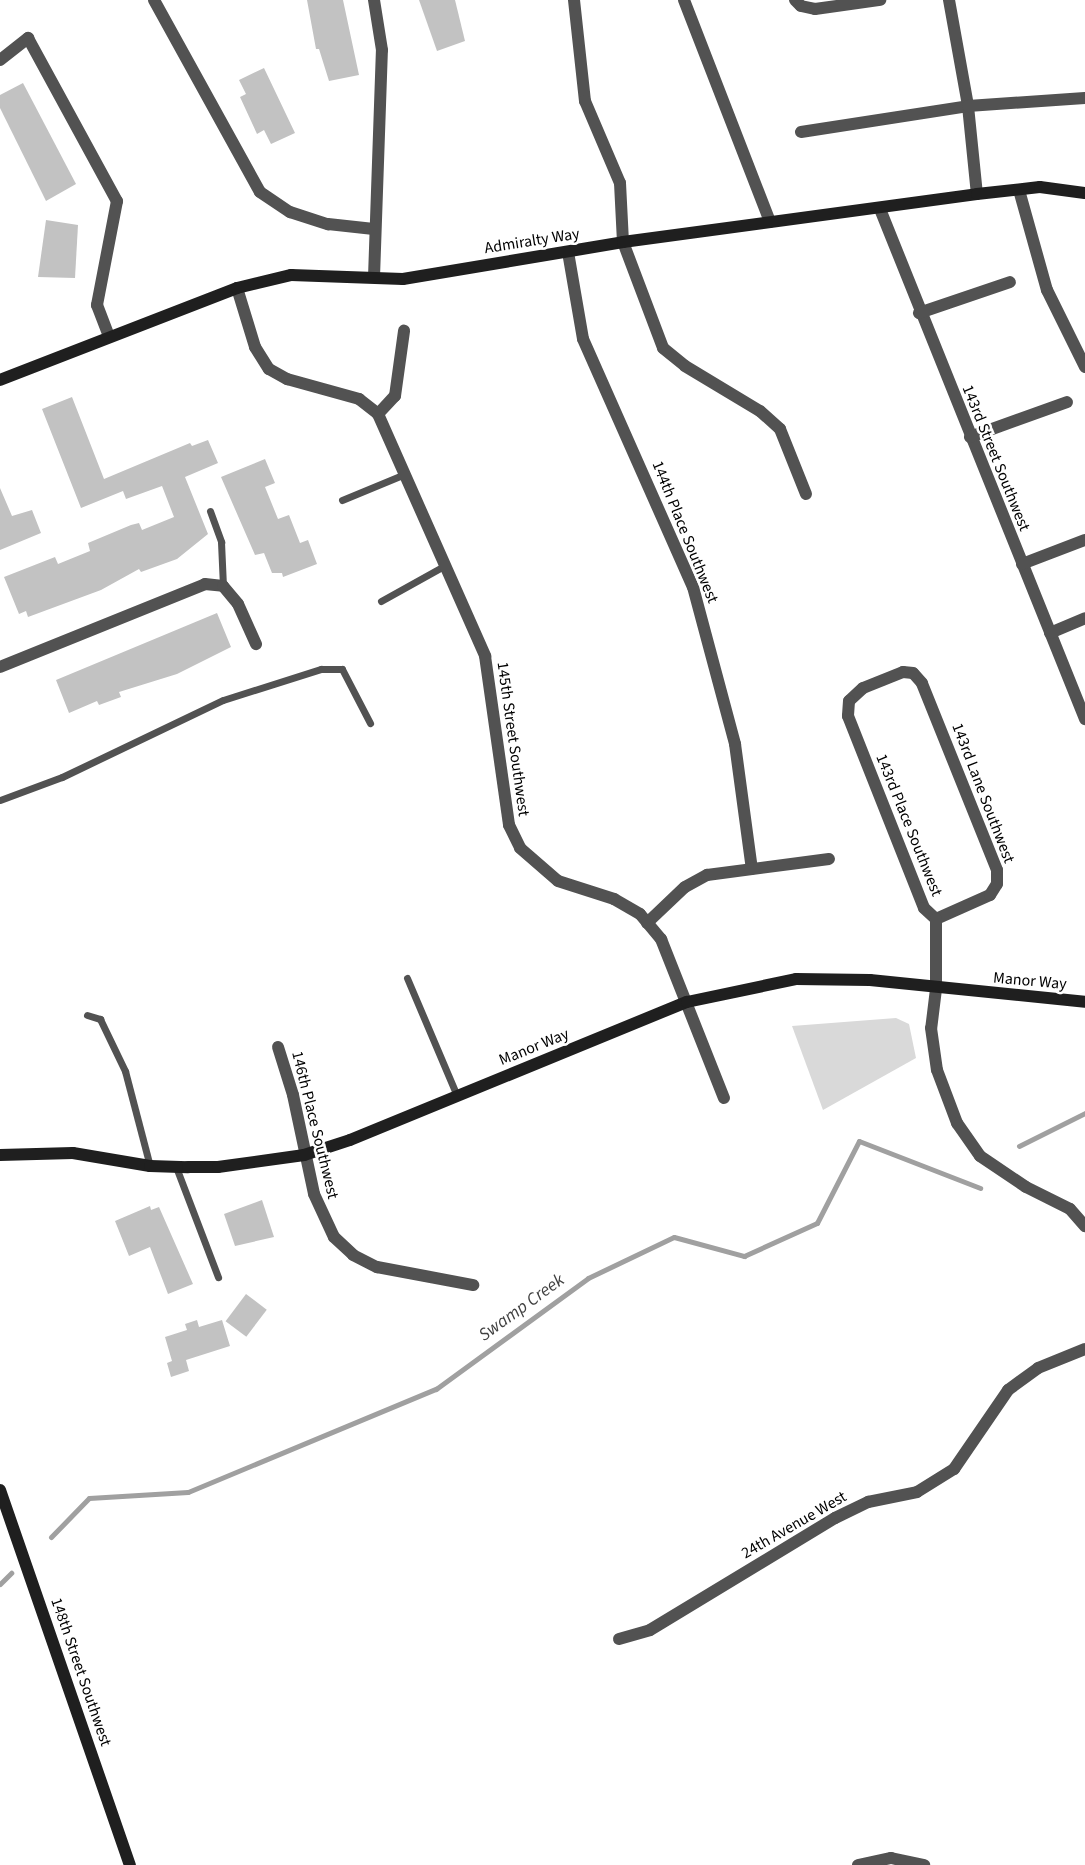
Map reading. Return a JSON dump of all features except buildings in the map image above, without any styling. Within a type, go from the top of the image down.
[{"type":"street","points":[[154,0],[260,192],[290,212],[328,224],[374,229]]},
{"type":"street","points":[[374,0],[382,50],[374,277]]},
{"type":"street","points":[[574,0],[585,101],[620,183],[623,242],[663,348],[760,411],[780,429],[806,494]]},
{"type":"street","points":[[684,0],[770,222]]},
{"type":"street","points":[[795,0],[801,6],[815,9],[880,0]]},
{"type":"street","points":[[949,0],[968,106],[978,194]]},
{"type":"street","points":[[0,60],[28,38],[117,201],[98,306],[109,336]]},
{"type":"street","points":[[801,132],[968,106],[1085,98]]},
{"type":"street","name":"Admiralty Way","points":[[0,380],[237,288],[291,275],[403,279],[623,242],[978,194],[1040,187],[1085,193]]},
{"type":"street","points":[[1019,189],[1047,290],[1085,367]]},
{"type":"street","name":"143rd Street Southwest","points":[[880,209],[919,313],[1085,719]]},
{"type":"street","name":"144th Place Southwest","points":[[568,252],[583,339],[693,587],[735,744],[752,869]]},
{"type":"street","points":[[919,313],[1010,282]]},
{"type":"street","name":"145th Street Southwest","points":[[237,288],[255,347],[269,369],[295,382],[359,399],[378,414],[392,439],[444,566],[485,656],[509,825],[520,848],[558,881],[614,899],[640,914],[661,939],[687,1002]]},
{"type":"street","points":[[378,414],[395,396],[404,331]]},
{"type":"street","points":[[970,437],[1067,402]]},
{"type":"street","points":[[1022,564],[1085,540]]},
{"type":"street","points":[[0,667],[204,584],[223,586],[238,604],[256,644]]},
{"type":"street","points":[[1050,633],[1085,618]]},
{"type":"street","name":"143rd Lane Southwest","points":[[889,676],[913,673],[922,683],[997,870],[997,884],[990,895],[936,919]]},
{"type":"street","name":"143rd Place Southwest","points":[[889,676],[863,688],[849,701],[848,716],[924,908],[936,919],[936,989],[931,1028],[937,1070],[957,1123],[980,1156],[1026,1187],[1070,1209],[1085,1226]]},
{"type":"street","points":[[647,923],[685,886],[700,879],[752,869],[829,859]]},
{"type":"street","name":"Manor Way","points":[[0,1155],[73,1153],[150,1166],[218,1167],[304,1155],[457,1096],[687,1002],[796,979],[870,980],[936,989],[1085,1002]]},
{"type":"street","points":[[687,1002],[724,1098]]},
{"type":"street","name":"146th Place Southwest","points":[[278,1047],[293,1095],[304,1155],[323,1220],[353,1255],[377,1267],[473,1285]]},
{"type":"street","name":"24th Avenue West","points":[[619,1639],[650,1630],[835,1518],[868,1502],[917,1492],[954,1469],[1008,1390],[1038,1368],[1085,1349]]},
{"type":"street","name":"148th Street Southwest","points":[[0,1490],[130,1865]]},
{"type":"street","points":[[858,1865],[891,1858],[924,1865]]},
{"type":"lane","points":[[342,500],[405,474]]},
{"type":"lane","points":[[210,511],[221,542],[223,586]]},
{"type":"lane","points":[[381,601],[444,566]]},
{"type":"lane","points":[[0,800],[62,777],[223,700],[321,669],[342,669],[370,723]]},
{"type":"lane","points":[[407,978],[457,1096]]},
{"type":"lane","points":[[87,1015],[100,1019],[125,1071],[150,1166]]},
{"type":"lane","points":[[176,1167],[218,1277]]},
{"type":"shaded area","points":[[896,1018],[909,1024],[916,1058],[823,1110],[792,1026]]},
{"type":"waterway","name":"Swamp Creek","points":[[1019,1146],[1085,1113]]},
{"type":"waterway","name":"Swamp Creek","points":[[51,1537],[89,1498],[188,1492],[436,1389],[588,1278],[674,1237],[744,1256],[817,1223],[859,1141],[980,1188]]},
{"type":"waterway","name":"Swamp Creek","points":[[0,1584],[11,1573]]}]
